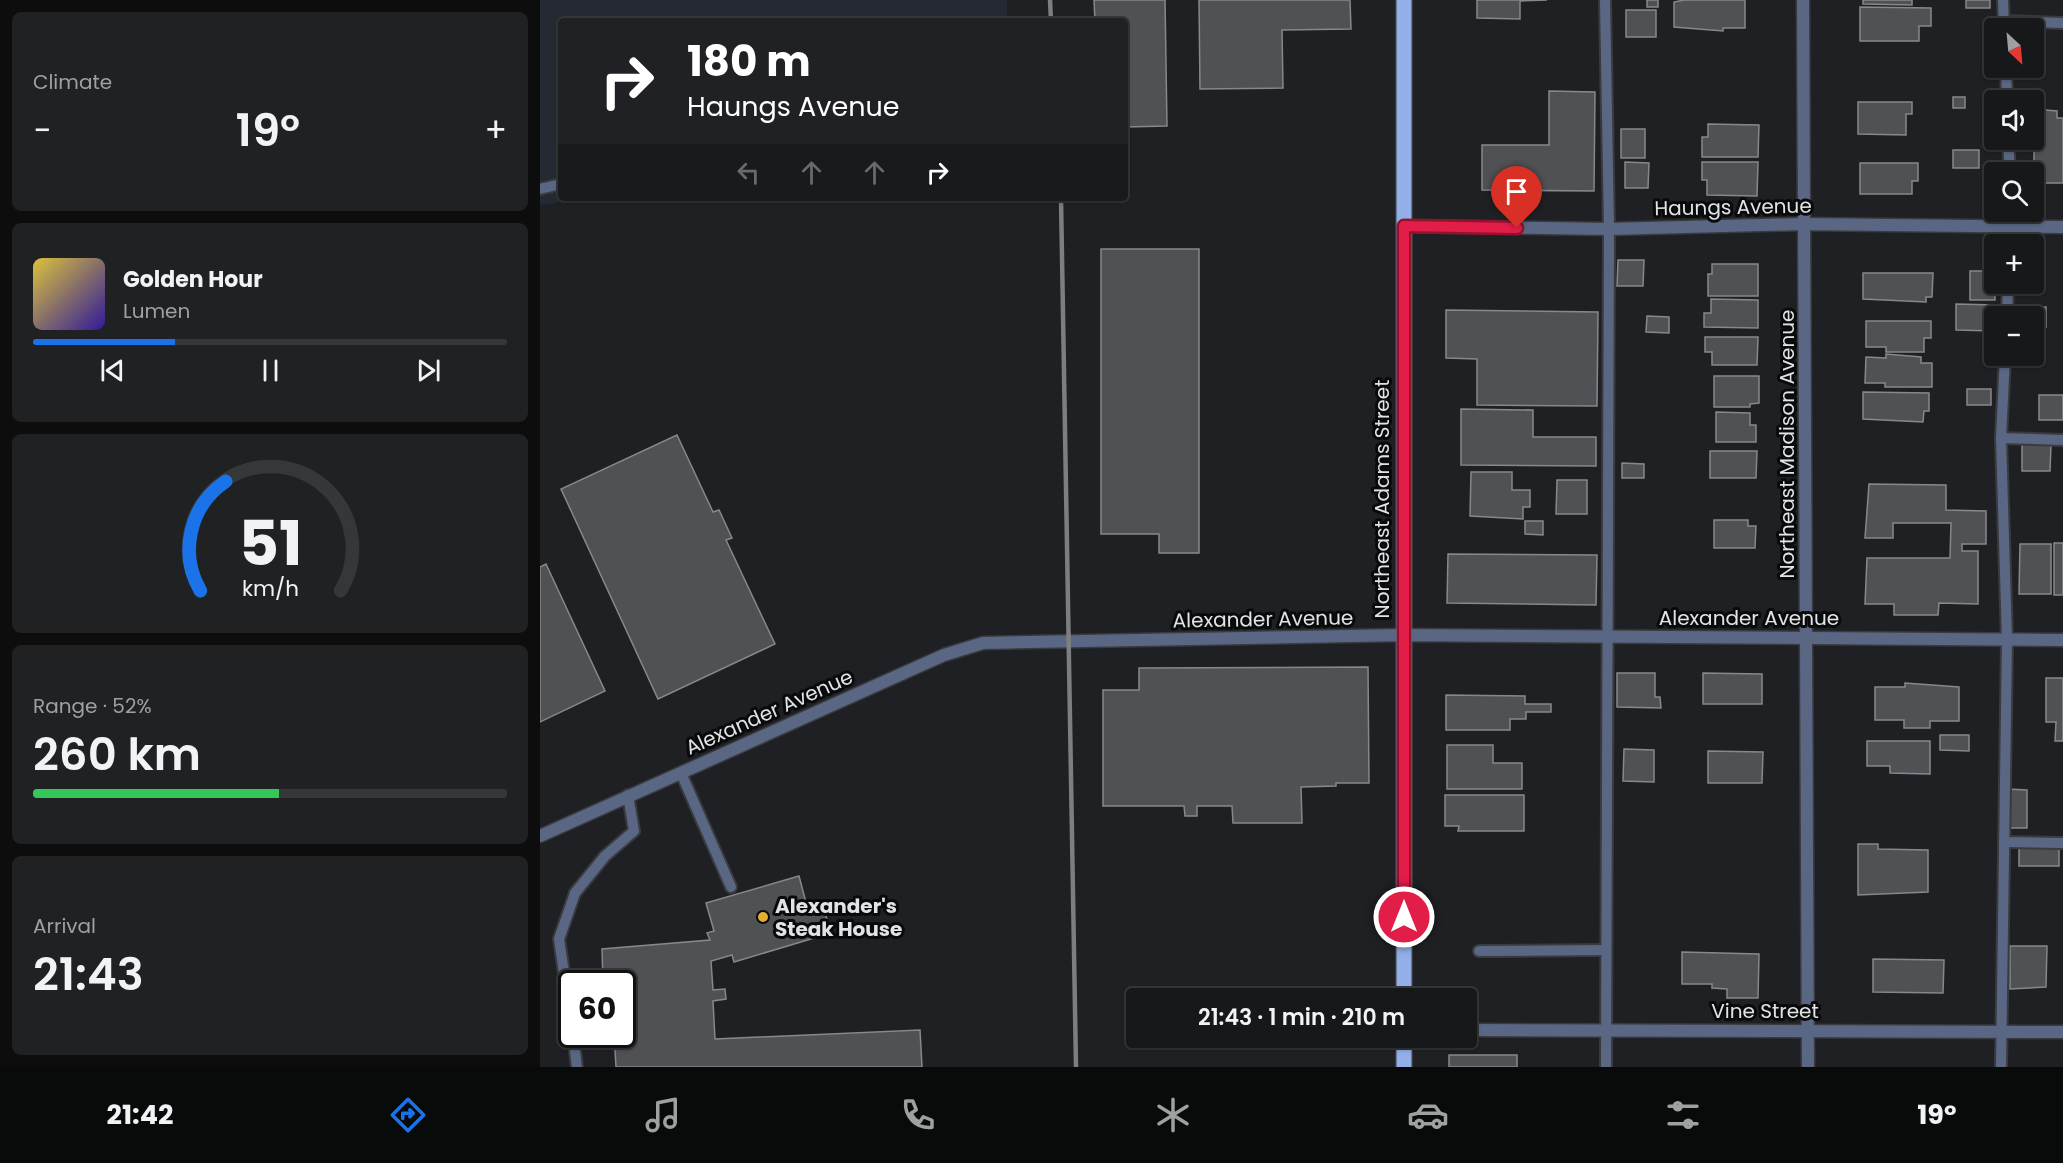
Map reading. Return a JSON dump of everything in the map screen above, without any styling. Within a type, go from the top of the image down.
[{"type":"main road","name":"Northeast Adams Street","points":[[1404,0],[1404,988]]},
{"type":"main road","points":[[1404,1048],[1404,1067]]},
{"type":"street","name":"Northeast Madison Avenue","points":[[1803,0],[1808,638],[1808,1067]]},
{"type":"street","name":"Haungs Avenue","points":[[1404,226],[1608,229],[1804,224],[2063,227]]},
{"type":"street","name":"Alexander Avenue","points":[[540,836],[944,655],[983,643],[1403,635],[2063,640]]},
{"type":"street","name":"Vine Street","points":[[1477,1030],[2063,1032]]},
{"type":"lane","points":[[1605,0],[1608,229],[1606,1067]]},
{"type":"lane","points":[[2003,0],[2004,18]]},
{"type":"lane","points":[[2044,24],[2063,23]]},
{"type":"lane","points":[[540,189],[558,185]]},
{"type":"lane","points":[[2012,222],[2012,234]]},
{"type":"lane","points":[[2001,1067],[2007,640],[2001,438],[2005,366]]},
{"type":"lane","points":[[2001,438],[2063,440]]},
{"type":"lane","points":[[681,773],[731,887]]},
{"type":"lane","points":[[564,970],[559,939],[575,893],[605,856],[634,831],[628,795]]},
{"type":"lane","points":[[2004,842],[2063,843]]},
{"type":"lane","points":[[1479,951],[1606,950]]},
{"type":"lane","points":[[575,1048],[577,1067]]},
{"type":"shaded area","points":[[540,0],[1007,0],[1007,18],[558,18],[558,201],[566,201],[540,205]]},
{"type":"building","points":[[1094,0],[1165,0],[1167,126],[1128,127],[1128,18],[1095,18]]},
{"type":"building","points":[[1199,0],[1350,0],[1351,29],[1282,30],[1283,88],[1200,89]]},
{"type":"building","points":[[1477,0],[1547,0],[1520,1],[1520,19],[1477,18]]},
{"type":"building","points":[[1647,0],[1658,0],[1658,7],[1647,7]]},
{"type":"building","points":[[1745,0],[1745,28],[1723,28],[1723,31],[1674,27],[1674,2]]},
{"type":"building","points":[[1863,0],[1912,0],[1912,5],[1863,4]]},
{"type":"building","points":[[1966,0],[1990,0],[1990,8],[1966,8]]},
{"type":"building","points":[[1860,7],[1931,8],[1931,26],[1919,26],[1919,41],[1860,41]]},
{"type":"building","points":[[1626,10],[1656,10],[1656,37],[1626,37]]},
{"type":"building","points":[[1549,91],[1595,92],[1594,191],[1482,190],[1482,145],[1549,145]]},
{"type":"building","points":[[1953,97],[1965,97],[1965,108],[1953,108]]},
{"type":"building","points":[[1858,102],[1912,102],[1912,114],[1906,114],[1906,135],[1858,134]]},
{"type":"building","points":[[2045,110],[2057,111],[2057,118],[2063,118],[2063,183],[2044,183],[2044,162],[2034,162],[2034,150],[2044,150]]},
{"type":"building","points":[[1708,124],[1759,125],[1758,157],[1702,157],[1702,137],[1708,137]]},
{"type":"building","points":[[1621,129],[1645,129],[1645,158],[1621,158]]},
{"type":"building","points":[[1953,150],[1979,150],[1979,168],[1953,168]]},
{"type":"building","points":[[1625,162],[1649,163],[1648,188],[1625,188]]},
{"type":"building","points":[[1702,162],[1758,162],[1757,196],[1707,195],[1707,180],[1702,180]]},
{"type":"building","points":[[1860,163],[1918,163],[1918,181],[1912,181],[1912,194],[1860,194]]},
{"type":"building","points":[[1101,249],[1199,249],[1199,553],[1159,553],[1159,534],[1101,534]]},
{"type":"building","points":[[1618,260],[1644,260],[1643,286],[1617,286]]},
{"type":"building","points":[[1712,264],[1758,264],[1758,296],[1708,296],[1708,274],[1712,274]]},
{"type":"building","points":[[1970,271],[1984,271],[1984,294],[1995,294],[1995,300],[1970,300]]},
{"type":"building","points":[[1863,273],[1933,273],[1932,297],[1926,297],[1926,302],[1863,299]]},
{"type":"building","points":[[1711,299],[1758,300],[1758,328],[1704,327],[1704,313],[1711,313]]},
{"type":"building","points":[[1956,304],[1996,305],[1984,306],[1984,331],[1956,330]]},
{"type":"building","points":[[2044,307],[2046,307],[2046,327],[2044,327]]},
{"type":"building","points":[[1446,310],[1598,312],[1597,406],[1477,405],[1477,359],[1446,358]]},
{"type":"building","points":[[1647,316],[1669,317],[1669,333],[1646,332]]},
{"type":"building","points":[[1866,321],[1931,321],[1931,338],[1924,338],[1924,352],[1886,352],[1886,347],[1866,347]]},
{"type":"building","points":[[1705,337],[1758,337],[1757,365],[1712,365],[1712,352],[1705,352]]},
{"type":"building","points":[[1886,354],[1921,357],[1921,363],[1932,363],[1932,387],[1885,387],[1885,383],[1865,383],[1866,357],[1886,358]]},
{"type":"building","points":[[1714,376],[1759,376],[1759,403],[1750,404],[1750,407],[1714,407]]},
{"type":"building","points":[[1967,389],[1991,389],[1991,405],[1967,405]]},
{"type":"building","points":[[1863,392],[1929,393],[1929,411],[1924,411],[1923,422],[1863,419]]},
{"type":"building","points":[[2039,395],[2063,395],[2063,420],[2039,420]]},
{"type":"building","points":[[1461,409],[1533,410],[1533,437],[1596,437],[1596,466],[1461,465]]},
{"type":"building","points":[[1716,412],[1750,413],[1750,425],[1756,425],[1756,442],[1716,442]]},
{"type":"building","points":[[677,435],[713,512],[719,510],[732,538],[726,540],[775,644],[658,699],[561,489]]},
{"type":"building","points":[[2022,444],[2051,445],[2050,471],[2022,471]]},
{"type":"building","points":[[1710,451],[1757,451],[1756,478],[1710,478]]},
{"type":"building","points":[[1622,463],[1644,464],[1644,478],[1622,478]]},
{"type":"building","points":[[1471,472],[1512,472],[1512,490],[1530,490],[1530,507],[1523,507],[1523,519],[1470,516]]},
{"type":"building","points":[[1557,480],[1587,480],[1587,514],[1556,514]]},
{"type":"building","points":[[1869,484],[1946,485],[1946,510],[1986,511],[1986,544],[1962,544],[1962,551],[1978,551],[1978,604],[1939,603],[1938,615],[1894,615],[1894,604],[1865,604],[1867,558],[1950,558],[1951,523],[1893,523],[1893,538],[1865,538]]},
{"type":"building","points":[[1714,520],[1748,520],[1748,526],[1756,526],[1755,548],[1714,548]]},
{"type":"building","points":[[1525,521],[1543,521],[1543,535],[1525,534]]},
{"type":"building","points":[[2054,543],[2063,543],[2063,595],[2054,595]]},
{"type":"building","points":[[2020,544],[2051,544],[2051,594],[2019,594]]},
{"type":"building","points":[[1448,554],[1597,555],[1596,605],[1447,603]]},
{"type":"building","points":[[546,564],[605,691],[540,722],[540,567]]},
{"type":"building","points":[[1368,667],[1369,783],[1336,783],[1336,786],[1301,787],[1302,823],[1233,823],[1232,806],[1197,806],[1197,816],[1185,816],[1184,806],[1103,806],[1103,690],[1139,690],[1139,668]]},
{"type":"building","points":[[1617,673],[1655,673],[1655,697],[1660,697],[1661,708],[1617,707]]},
{"type":"building","points":[[1703,673],[1762,674],[1762,704],[1703,704]]},
{"type":"building","points":[[2046,678],[2063,678],[2063,741],[2055,741],[2056,722],[2046,722]]},
{"type":"building","points":[[1905,683],[1959,687],[1959,721],[1930,721],[1930,728],[1904,728],[1904,720],[1875,720],[1875,687],[1905,687]]},
{"type":"building","points":[[1446,695],[1525,696],[1525,704],[1551,704],[1551,712],[1526,712],[1526,719],[1510,719],[1510,730],[1446,730]]},
{"type":"building","points":[[1940,735],[1969,735],[1969,751],[1940,750]]},
{"type":"building","points":[[1867,741],[1930,741],[1930,774],[1890,773],[1890,766],[1867,766]]},
{"type":"building","points":[[1447,745],[1493,745],[1493,763],[1522,763],[1522,789],[1447,789]]},
{"type":"building","points":[[1624,749],[1654,750],[1654,782],[1623,781]]},
{"type":"building","points":[[1708,751],[1763,752],[1762,783],[1708,783]]},
{"type":"building","points":[[2007,789],[2027,790],[2027,828],[2007,828]]},
{"type":"building","points":[[1445,795],[1524,795],[1524,831],[1458,831],[1459,826],[1445,826]]},
{"type":"building","points":[[1858,844],[1878,844],[1878,849],[1928,850],[1928,892],[1858,895]]},
{"type":"building","points":[[2019,847],[2059,848],[2059,866],[2019,866]]},
{"type":"building","points":[[799,876],[809,914],[824,909],[831,933],[734,962],[732,955],[711,961],[713,990],[725,989],[726,999],[713,1001],[715,1039],[920,1030],[922,1067],[616,1067],[615,1048],[636,1048],[636,970],[603,970],[602,949],[710,940],[707,933],[714,931],[706,903]]},
{"type":"building","points":[[2010,946],[2047,946],[2046,987],[2010,989]]},
{"type":"building","points":[[1682,952],[1759,954],[1758,998],[1727,998],[1727,989],[1712,988],[1712,984],[1682,984]]},
{"type":"building","points":[[1873,959],[1944,960],[1943,993],[1873,992]]},
{"type":"building","points":[[1449,1055],[1517,1055],[1517,1067],[1449,1067]]},
{"type":"railway","points":[[1050,0],[1051,18]]},
{"type":"railway","points":[[1061,201],[1076,1067]]},
{"type":"place","name":"Alexander's Steak House","points":[[763,917]]},
{"type":"route","points":[[1404,917],[1404,226],[1517,228]]}]
